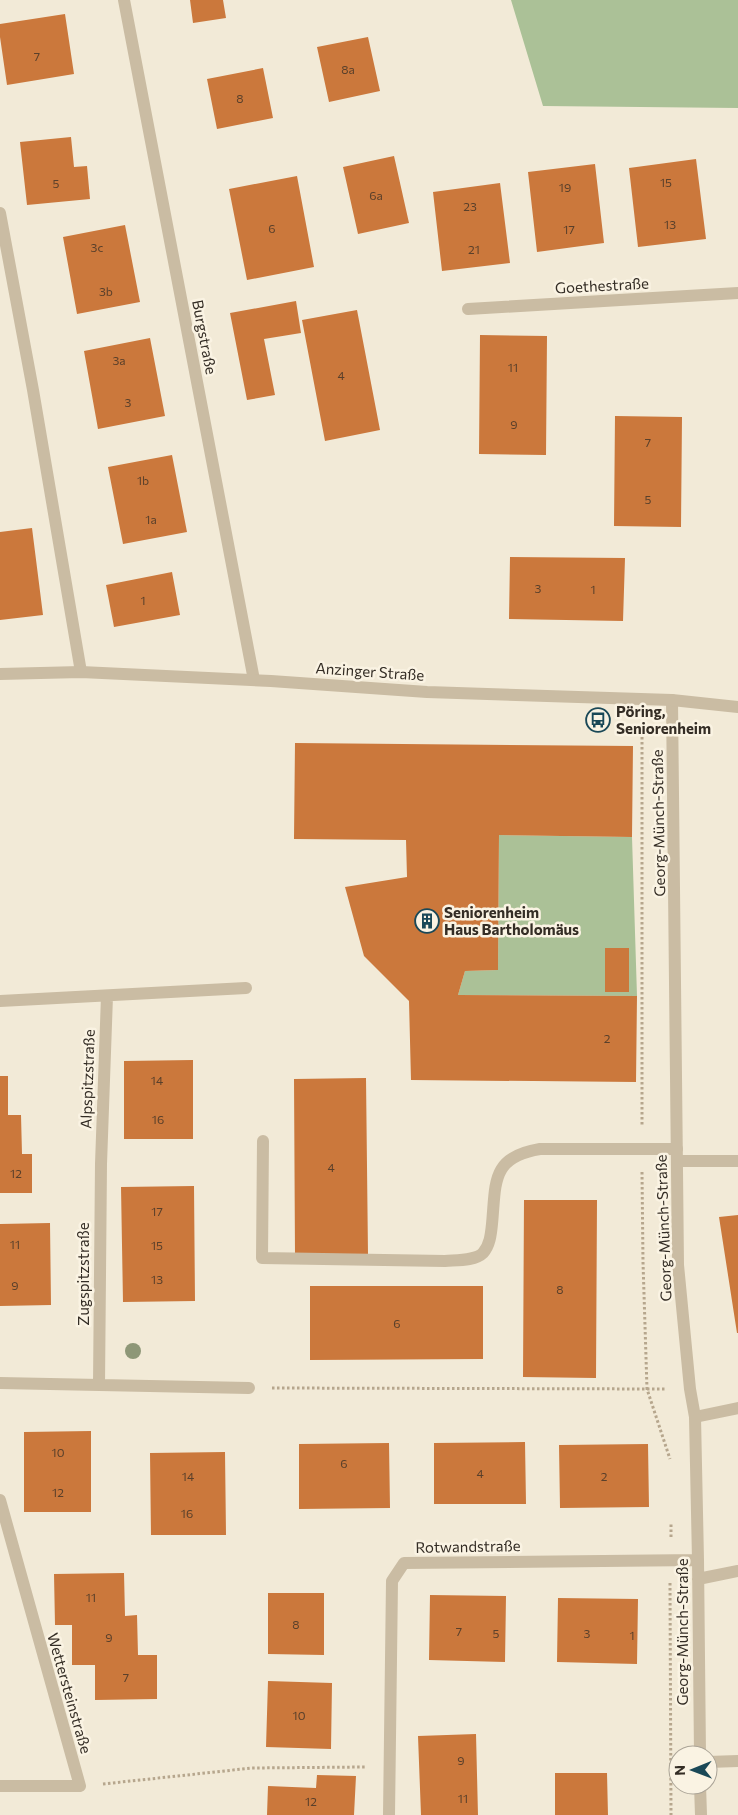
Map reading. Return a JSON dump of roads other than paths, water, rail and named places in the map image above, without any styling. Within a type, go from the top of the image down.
[{"type":"street","name":"Burgstraße","points":[[124,0],[254,680]]},
{"type":"street","points":[[0,213],[33,390],[81,672]]},
{"type":"street","name":"Goethestraße","points":[[468,309],[738,293]]},
{"type":"street","name":"Anzinger Straße","points":[[0,674],[81,672],[254,680],[427,692],[672,700],[738,707]]},
{"type":"street","name":"Georg-Münch-Straße","points":[[672,700],[678,1265],[690,1389],[695,1417],[700,1745]]},
{"type":"street","points":[[0,1001],[246,988]]},
{"type":"street","name":"Alpspitzstraße","points":[[100,1164],[107,996]]},
{"type":"street","points":[[263,1141],[262,1258],[446,1261],[468,1259],[482,1254],[491,1238],[495,1186],[500,1173],[509,1159],[522,1152],[540,1149],[677,1155],[738,1161]]},
{"type":"street","name":"Zugspitzstraße","points":[[99,1385],[100,1164]]},
{"type":"street","points":[[0,1383],[249,1388]]},
{"type":"street","points":[[695,1417],[738,1408]]},
{"type":"street","name":"Wettersteinstraße","points":[[0,1500],[80,1786],[0,1786]]},
{"type":"street","name":"Rotwandstraße","points":[[389,1815],[392,1581],[404,1563],[698,1560]]},
{"type":"street","points":[[698,1580],[738,1571]]},
{"type":"street","points":[[718,1762],[738,1761]]},
{"type":"street","points":[[700,1795],[700,1815]]},
{"type":"place","name":"Pöring, Seniorenheim","points":[[598,720]]},
{"type":"place","name":"Seniorenheim Haus Bartholomäus","points":[[427,921]]}]
